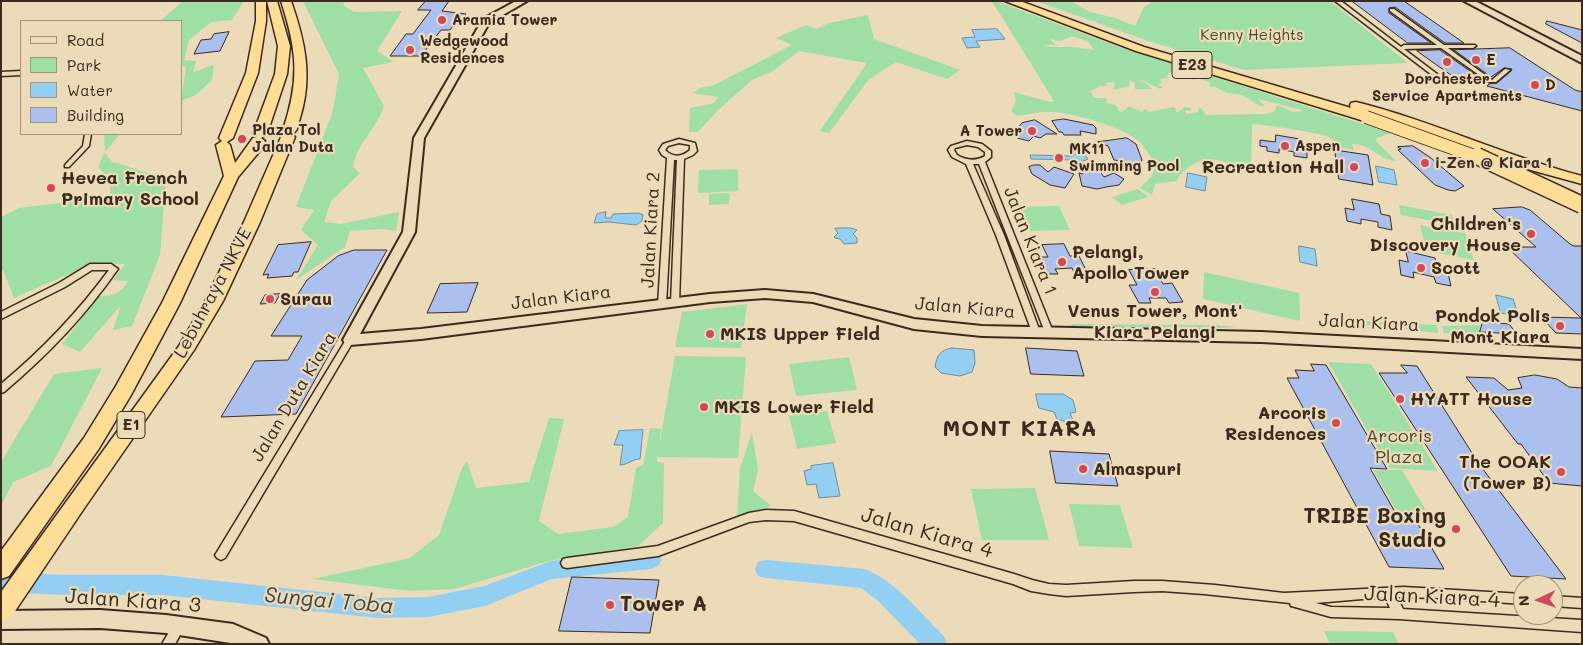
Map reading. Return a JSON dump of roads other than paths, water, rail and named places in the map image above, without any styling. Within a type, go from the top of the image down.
[{"type":"highway","points":[[231,176],[225,141],[252,73],[261,21],[261,1]]},
{"type":"highway","name":"Lebuhraya NKVE","points":[[1,569],[91,444],[124,390],[171,303],[231,176],[254,149],[281,74],[284,46],[272,1]]},
{"type":"highway","name":"Lebuhraya NKVE","points":[[1,612],[77,501],[185,350],[214,300],[252,222],[289,134],[299,105],[302,64],[300,46],[286,1]]},
{"type":"highway","name":"E23","points":[[1010,1],[1140,49],[1307,97]]},
{"type":"highway","name":"E23","points":[[1025,1],[1146,45],[1307,97]]},
{"type":"highway","points":[[1307,97],[1373,114],[1540,170],[1582,180]]},
{"type":"highway","points":[[1307,97],[1510,176],[1582,198]]},
{"type":"highway","points":[[1373,114],[1488,156],[1582,198]]},
{"type":"highway","points":[[1373,114],[1484,159],[1582,205]]},
{"type":"main road","name":"Jalan Duta Kiara","points":[[350,340],[409,232],[419,138],[486,21],[523,1]]},
{"type":"main road","points":[[1468,1],[1582,60]]},
{"type":"main road","points":[[1477,1],[1582,55]]},
{"type":"main road","name":"Jalan Kiara","points":[[350,340],[421,334],[747,294],[789,295],[813,298],[914,324],[982,331],[1123,333],[1330,340],[1582,354]]},
{"type":"main road","points":[[1330,340],[1354,332],[1377,343]]},
{"type":"main road","name":"Jalan Kiara 3","points":[[1,620],[100,619],[178,626],[233,633],[258,644]]},
{"type":"street","points":[[1337,1],[1434,74]]},
{"type":"street","points":[[1392,10],[1492,80],[1507,70]]},
{"type":"street","points":[[1404,47],[1473,46]]},
{"type":"street","points":[[1,74],[20,73]]},
{"type":"street","points":[[67,166],[86,146],[88,135]]},
{"type":"street","name":"Jalan Kiara 2","points":[[679,141],[692,144],[694,151],[681,158],[669,304],[671,157],[663,152],[663,147],[666,144],[679,141]]},
{"type":"street","name":"Jalan Kiara 1","points":[[967,143],[983,147],[989,154],[985,160],[981,161],[1011,234],[1042,332],[969,162],[954,156],[951,150],[953,147],[967,143]]},
{"type":"street","points":[[671,157],[681,158]]},
{"type":"street","points":[[969,162],[981,161]]},
{"type":"street","points":[[1,316],[62,286],[90,267],[114,268],[78,315],[30,366],[1,390]]},
{"type":"street","name":"Jalan Duta Kiara","points":[[221,555],[350,340]]},
{"type":"street","name":"Jalan Kiara 4","points":[[567,563],[658,551],[749,518],[766,515],[794,516],[1014,579],[1031,587],[1075,591],[1151,586],[1234,592],[1283,598],[1324,598],[1354,593],[1388,592],[1513,598]]},
{"type":"street","points":[[1388,592],[1399,614]]},
{"type":"street","name":"Jalan Kiara 4","points":[[1283,598],[1332,612],[1399,614],[1582,626]]},
{"type":"street","points":[[1563,602],[1582,603]]},
{"type":"street","points":[[168,644],[178,626]]},
{"type":"water","points":[[997,29],[1005,39],[976,41],[980,47],[967,48],[962,38],[975,37],[972,30]]},
{"type":"water","name":"MK11 Swimming Pool","points":[[1075,154],[1085,155],[1088,159],[1081,162],[1074,160],[1031,159],[1030,155],[1072,156]]},
{"type":"water","points":[[1376,166],[1394,170],[1397,185],[1379,182]]},
{"type":"water","points":[[1188,173],[1207,177],[1205,191],[1186,187]]},
{"type":"water","points":[[606,212],[605,218],[611,218],[613,214],[639,213],[643,215],[642,221],[636,225],[609,222],[594,223],[597,214]]},
{"type":"water","points":[[835,229],[857,230],[853,234],[857,238],[857,243],[844,244],[840,239],[835,238],[838,233]]},
{"type":"water","points":[[1299,246],[1315,249],[1317,266],[1300,262]]},
{"type":"water","points":[[1496,295],[1513,299],[1519,317],[1501,313]]},
{"type":"water","points":[[952,348],[974,350],[975,363],[972,372],[960,376],[941,373],[935,367],[940,354]]},
{"type":"water","points":[[1036,394],[1063,394],[1073,400],[1076,412],[1070,413],[1073,420],[1067,422],[1057,419],[1054,412],[1039,408]]},
{"type":"water","points":[[643,430],[640,459],[620,465],[623,445],[614,445],[619,431]]},
{"type":"water","points":[[833,463],[840,496],[819,498],[816,484],[807,485],[804,471],[811,469],[811,466]]},
{"type":"waterway","name":"Sungai Toba","points":[[1,582],[64,585],[163,585],[378,608],[428,607],[485,596],[551,570],[651,560]]},
{"type":"waterway","name":"Sungai Toba","points":[[766,569],[865,579],[885,593],[936,644]]},
{"type":"place","name":"Aramia Tower","points":[[442,20]]},
{"type":"place","name":"Wedgewood Residences","points":[[410,50]]},
{"type":"place","name":"E","points":[[1476,60]]},
{"type":"place","name":"Dorchester Service Apartments","points":[[1447,62]]},
{"type":"place","name":"D","points":[[1535,85]]},
{"type":"place","name":"A Tower","points":[[1032,131]]},
{"type":"place","name":"Plaza Tol Jalan Duta","points":[[242,139]]},
{"type":"place","name":"Aspen","points":[[1285,146]]},
{"type":"place","name":"MK11 Swimming Pool","points":[[1059,158]]},
{"type":"place","name":"i-Zen @ Kiara 1","points":[[1425,163]]},
{"type":"place","name":"Recreation Hall","points":[[1354,167]]},
{"type":"place","name":"Hevea French Primary School","points":[[51,188]]},
{"type":"place","name":"Children's Discovery House","points":[[1531,234]]},
{"type":"place","name":"Pelangi, Apollo Tower","points":[[1062,262]]},
{"type":"place","name":"Scott","points":[[1421,268]]},
{"type":"place","name":"Venus Tower, Mont' Kiara Pelangi","points":[[1155,292]]},
{"type":"place","name":"Surau","points":[[270,299]]},
{"type":"place","name":"Pondok Polis Mont Kiara","points":[[1560,326]]},
{"type":"place","name":"MKIS Upper Field","points":[[710,334]]},
{"type":"place","name":"HYATT House","points":[[1400,399]]},
{"type":"place","name":"MKIS Lower Field","points":[[704,407]]},
{"type":"place","name":"Arcoris Residences","points":[[1336,423]]},
{"type":"place","name":"Almaspuri","points":[[1083,469]]},
{"type":"place","name":"The OOAK (Tower B)","points":[[1561,472]]},
{"type":"place","name":"TRIBE Boxing Studio","points":[[1456,529]]},
{"type":"place","name":"Tower A","points":[[610,605]]},
{"type":"district","name":"MONT KIARA","points":[[1020,429]]},
{"type":"park label","name":"Kenny Heights","points":[[1252,35]]},
{"type":"park label","name":"Arcoris Plaza","points":[[1399,446]]}]
